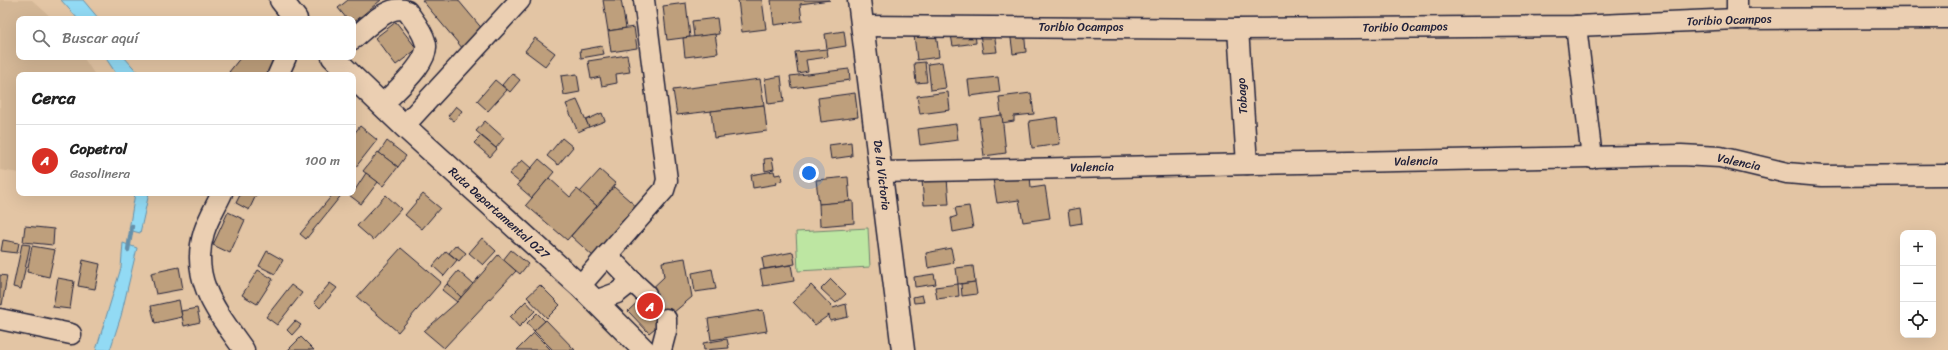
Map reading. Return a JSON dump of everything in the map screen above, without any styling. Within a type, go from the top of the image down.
[{"type":"main road","points":[[281,0],[294,16]]},
{"type":"main road","name":"De la Victoria","points":[[859,0],[904,350]]},
{"type":"main road","name":"Ruta Departamental 027","points":[[336,60],[348,72]]},
{"type":"main road","name":"Ruta Departamental 027","points":[[356,80],[404,126],[588,293],[644,350]]},
{"type":"street","points":[[404,126],[520,0]]},
{"type":"street","points":[[607,255],[639,288],[617,292],[588,293],[607,255],[664,190],[667,180],[644,0]]},
{"type":"street","points":[[356,36],[379,17],[394,10],[403,9],[407,11],[426,41],[426,52],[422,62],[382,105]]},
{"type":"street","name":"Toribio Ocampos","points":[[862,26],[1238,29],[1576,26],[1737,9],[1948,18]]},
{"type":"street","points":[[1576,26],[1592,158]]},
{"type":"street","name":"Tobago","points":[[1238,29],[1247,164]]},
{"type":"street","points":[[279,72],[285,60]]},
{"type":"street","name":"Valencia","points":[[882,172],[1682,155],[1720,157],[1787,173],[1822,176],[1948,175]]},
{"type":"street","points":[[221,196],[204,232],[199,263],[206,292],[244,350]]},
{"type":"street","points":[[0,319],[71,334]]},
{"type":"street","points":[[661,350],[666,331],[666,319]]},
{"type":"shaded area","points":[[0,0],[32,0],[50,16],[16,16],[16,60],[85,60],[93,72],[16,72],[16,173],[0,170]]},
{"type":"green space","points":[[868,228],[870,267],[798,271],[796,232]]},
{"type":"water","points":[[61,0],[83,0],[96,16],[75,16]]},
{"type":"water","points":[[107,60],[127,60],[137,72],[115,72]]},
{"type":"water","points":[[135,196],[148,196],[140,233],[129,230]]},
{"type":"water","points":[[123,243],[137,248],[121,316],[110,350],[96,350],[121,268]]},
{"type":"building","points":[[348,0],[381,0],[356,21],[356,16],[345,16],[338,8]]},
{"type":"building","points":[[422,0],[458,0],[484,31],[463,49]]},
{"type":"building","points":[[603,0],[621,0],[626,28],[608,31]]},
{"type":"building","points":[[738,0],[762,0],[766,29],[742,32]]},
{"type":"building","points":[[771,0],[830,0],[800,4],[802,21],[774,25]]},
{"type":"building","points":[[686,3],[690,37],[667,40],[663,6]]},
{"type":"building","points":[[717,18],[719,34],[694,37],[692,21]]},
{"type":"building","points":[[396,22],[417,49],[396,65],[375,38]]},
{"type":"building","points":[[634,27],[637,48],[611,52],[608,31]]},
{"type":"building","points":[[1024,29],[1026,52],[1013,54],[1010,31]]},
{"type":"building","points":[[844,31],[846,46],[827,49],[825,34]]},
{"type":"building","points":[[936,32],[939,57],[917,60],[914,35]]},
{"type":"building","points":[[975,32],[976,43],[953,46],[951,35]]},
{"type":"building","points":[[994,32],[997,52],[983,53],[980,34]]},
{"type":"building","points":[[715,34],[718,53],[685,57],[683,38]]},
{"type":"building","points":[[535,38],[555,53],[545,66],[525,51]]},
{"type":"building","points":[[602,46],[604,54],[581,58],[580,50]]},
{"type":"building","points":[[827,49],[828,57],[806,60],[808,71],[798,73],[795,52]]},
{"type":"building","points":[[627,55],[630,72],[616,74],[617,83],[602,86],[600,77],[591,79],[588,61]]},
{"type":"building","points":[[239,60],[275,60],[269,72],[229,72]]},
{"type":"building","points":[[925,62],[927,82],[916,83],[914,63]]},
{"type":"building","points":[[942,62],[946,88],[931,90],[928,64]]},
{"type":"building","points":[[849,69],[850,80],[792,88],[790,76]]},
{"type":"building","points":[[512,73],[520,80],[510,92],[502,85]]},
{"type":"building","points":[[577,74],[580,92],[564,95],[561,76]]},
{"type":"building","points":[[781,76],[784,102],[768,104],[765,79]]},
{"type":"building","points":[[998,77],[1000,92],[970,96],[968,80]]},
{"type":"building","points":[[760,79],[764,105],[677,115],[673,90]]},
{"type":"building","points":[[495,80],[507,90],[488,111],[477,101]]},
{"type":"building","points":[[948,92],[950,110],[920,114],[917,96]]},
{"type":"building","points":[[855,93],[858,117],[821,122],[818,98]]},
{"type":"building","points":[[1031,93],[1034,114],[1014,116],[1014,121],[1002,123],[999,97]]},
{"type":"building","points":[[577,100],[589,127],[578,132],[566,104]]},
{"type":"building","points":[[764,105],[767,131],[714,138],[711,111]]},
{"type":"building","points":[[456,106],[462,111],[454,121],[448,116]]},
{"type":"building","points":[[602,113],[605,121],[589,127],[586,120]]},
{"type":"building","points":[[1002,115],[1006,153],[984,156],[979,118]]},
{"type":"building","points":[[1057,117],[1060,144],[1032,148],[1029,121]]},
{"type":"building","points":[[485,121],[504,138],[496,148],[476,131]]},
{"type":"building","points":[[956,124],[958,140],[920,145],[918,129]]},
{"type":"building","points":[[360,126],[377,140],[356,167],[356,131]]},
{"type":"building","points":[[481,136],[497,149],[490,157],[474,143]]},
{"type":"building","points":[[562,138],[573,147],[558,165],[547,156]]},
{"type":"building","points":[[387,141],[406,156],[398,167],[379,153]]},
{"type":"building","points":[[851,142],[852,156],[831,159],[829,145]]},
{"type":"building","points":[[378,152],[398,167],[383,186],[363,171]]},
{"type":"building","points":[[772,158],[774,169],[765,171],[764,159]]},
{"type":"building","points":[[539,159],[554,172],[532,198],[517,185]]},
{"type":"building","points":[[522,160],[531,168],[519,182],[509,174]]},
{"type":"building","points":[[600,170],[616,184],[597,206],[580,192]]},
{"type":"building","points":[[774,171],[775,175],[781,174],[782,181],[776,182],[777,184],[753,188],[751,175]]},
{"type":"building","points":[[366,173],[378,182],[361,204],[350,196],[356,196],[356,188]]},
{"type":"building","points":[[1030,176],[1031,188],[1045,186],[1050,218],[1023,222],[1019,200],[997,203],[993,179]]},
{"type":"building","points":[[848,177],[850,202],[819,204],[816,180]]},
{"type":"building","points":[[549,178],[570,197],[577,189],[597,206],[567,240],[526,205]]},
{"type":"building","points":[[947,178],[949,204],[924,205],[922,180]]},
{"type":"building","points":[[614,187],[637,207],[594,257],[571,236]]},
{"type":"building","points":[[423,194],[440,208],[422,229],[405,215]]},
{"type":"building","points":[[386,195],[401,209],[373,240],[357,226]]},
{"type":"building","points":[[240,196],[256,196],[249,210],[236,203]]},
{"type":"building","points":[[332,196],[341,196],[306,239],[300,234]]},
{"type":"building","points":[[853,201],[854,223],[820,226],[819,204]]},
{"type":"building","points":[[969,206],[973,228],[953,232],[951,218],[957,216],[955,208]]},
{"type":"building","points":[[1080,208],[1082,223],[1070,225],[1068,210]]},
{"type":"building","points":[[228,212],[245,220],[230,253],[213,245]]},
{"type":"building","points":[[25,226],[54,229],[53,245],[23,242]]},
{"type":"building","points":[[482,238],[496,251],[483,265],[469,253]]},
{"type":"building","points":[[3,240],[19,243],[17,253],[1,251]]},
{"type":"building","points":[[22,244],[30,245],[21,289],[13,287]]},
{"type":"building","points":[[456,245],[466,253],[459,261],[449,253]]},
{"type":"building","points":[[32,246],[55,250],[49,277],[27,272]]},
{"type":"building","points":[[401,248],[441,282],[398,332],[357,297]]},
{"type":"building","points":[[951,248],[954,263],[928,268],[926,253]]},
{"type":"building","points":[[511,250],[528,264],[520,274],[503,260]]},
{"type":"building","points":[[267,251],[283,260],[275,274],[259,266]]},
{"type":"building","points":[[446,251],[457,260],[444,276],[433,266]]},
{"type":"building","points":[[793,252],[795,264],[764,269],[762,258]]},
{"type":"building","points":[[498,255],[516,271],[444,348],[424,331],[457,302]]},
{"type":"building","points":[[685,258],[692,297],[649,333],[628,311],[664,277],[662,262]]},
{"type":"building","points":[[83,260],[100,264],[95,289],[78,286]]},
{"type":"building","points":[[791,265],[794,281],[763,286],[760,270]]},
{"type":"building","points":[[973,266],[975,282],[958,284],[956,268]]},
{"type":"building","points":[[179,267],[183,289],[156,294],[151,273]]},
{"type":"building","points":[[712,269],[716,289],[695,292],[692,273]]},
{"type":"building","points":[[258,270],[273,279],[257,304],[242,295]]},
{"type":"building","points":[[458,271],[473,284],[461,297],[447,284]]},
{"type":"building","points":[[934,274],[936,284],[915,287],[914,277]]},
{"type":"building","points":[[0,275],[7,276],[2,305],[0,304]]},
{"type":"building","points":[[58,278],[74,281],[70,309],[53,307]]},
{"type":"building","points":[[831,279],[846,294],[836,303],[821,289]]},
{"type":"building","points":[[975,282],[977,294],[962,296],[961,284]]},
{"type":"building","points":[[330,283],[337,288],[320,308],[314,302]]},
{"type":"building","points":[[447,284],[461,297],[457,302],[442,290]]},
{"type":"building","points":[[958,284],[959,296],[937,299],[935,287]]},
{"type":"building","points":[[291,285],[302,293],[277,325],[266,317]]},
{"type":"building","points":[[540,285],[560,305],[547,318],[527,297]]},
{"type":"building","points":[[811,285],[833,308],[846,304],[848,317],[830,321],[829,315],[815,325],[793,302]]},
{"type":"building","points":[[922,295],[924,302],[914,303],[913,297]]},
{"type":"building","points":[[179,300],[182,317],[155,323],[151,306]]},
{"type":"building","points":[[526,301],[535,311],[519,327],[510,317]]},
{"type":"building","points":[[197,308],[200,322],[184,326],[181,311]]},
{"type":"building","points":[[763,310],[767,331],[711,340],[708,319]]},
{"type":"building","points":[[537,313],[545,321],[534,331],[527,323]]},
{"type":"building","points":[[546,320],[575,350],[553,350],[534,331]]},
{"type":"building","points":[[295,321],[301,325],[292,335],[287,330]]},
{"type":"building","points":[[534,333],[551,350],[517,350]]},
{"type":"building","points":[[301,337],[314,350],[288,350]]},
{"type":"building","points":[[727,339],[729,348],[704,350],[703,343]]},
{"type":"waterway","points":[[128,250],[132,226]]},
{"type":"tunnel","points":[[646,294],[666,319]]},
{"type":"place","name":"Copetrol","points":[[650,306]]}]
